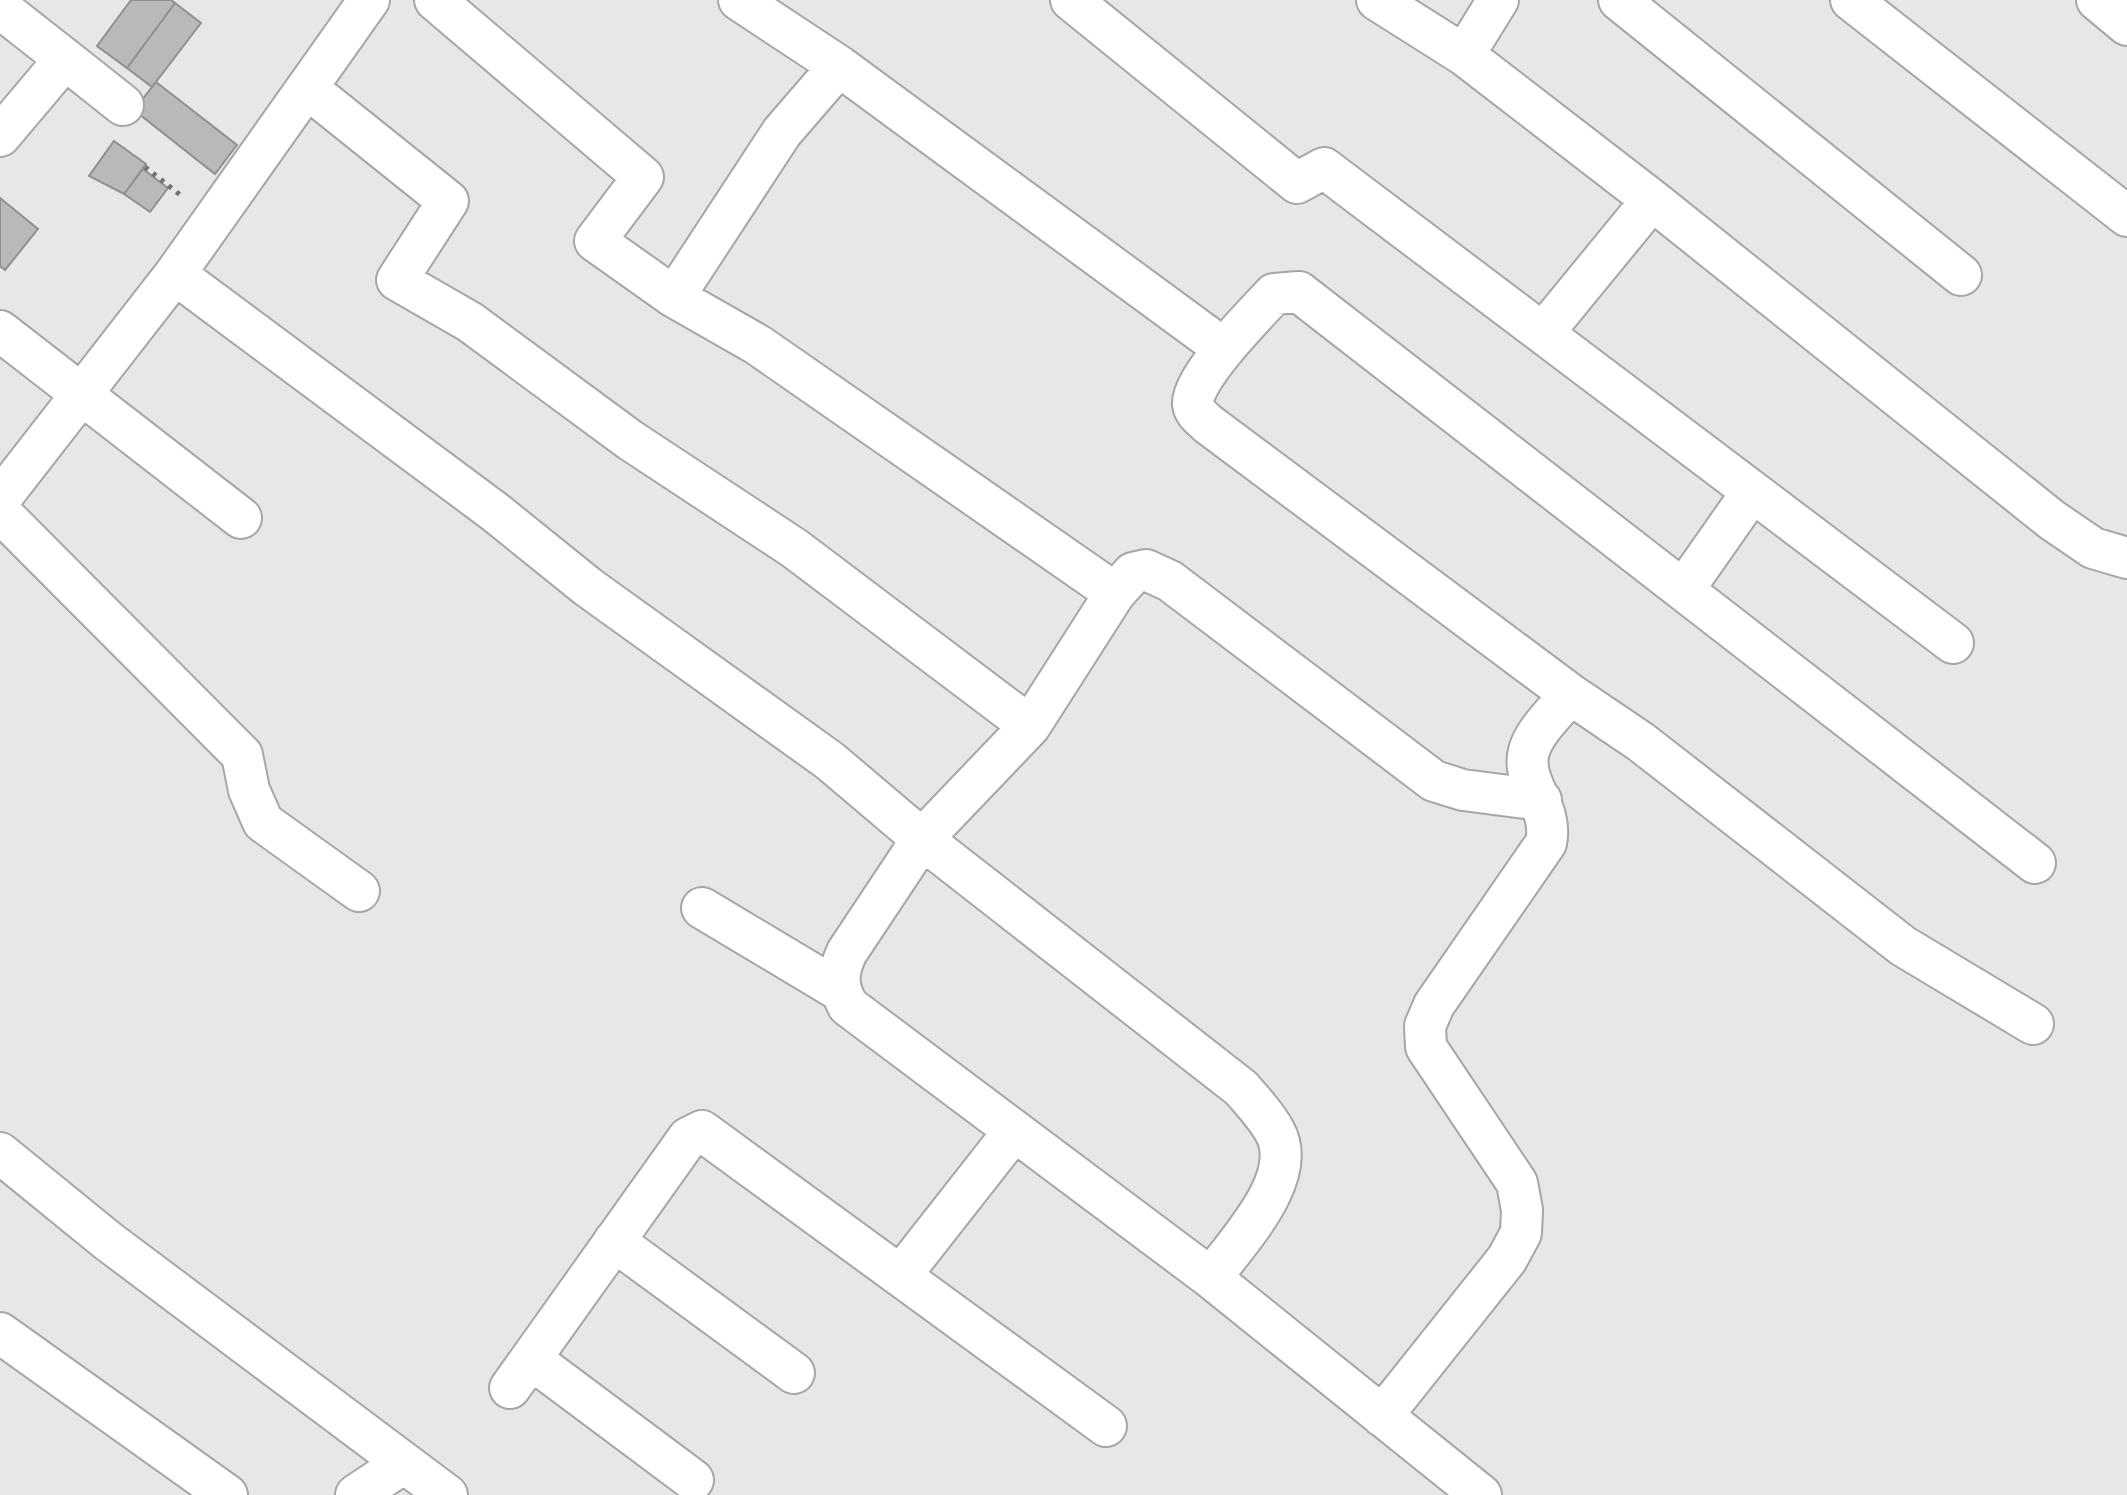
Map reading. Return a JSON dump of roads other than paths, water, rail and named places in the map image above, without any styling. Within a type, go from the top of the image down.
[{"type":"street","points":[[0,499],[175,274],[369,0]]},
{"type":"street","points":[[435,0],[643,177],[595,241],[674,297],[758,345],[1115,593]]},
{"type":"street","points":[[739,0],[839,66],[1223,348]]},
{"type":"street","points":[[1071,0],[1297,183],[1324,168],[1953,643]]},
{"type":"street","points":[[1377,0],[1464,55],[1652,200],[2052,520],[2093,548],[2127,558]]},
{"type":"street","points":[[1464,55],[1498,0]]},
{"type":"street","points":[[1619,0],[1961,275]]},
{"type":"street","points":[[1851,0],[2127,216]]},
{"type":"street","points":[[2097,0],[2127,25]]},
{"type":"street","points":[[4,6],[123,105]]},
{"type":"street","points":[[0,136],[65,59]]},
{"type":"street","points":[[674,297],[782,132],[839,66]]},
{"type":"street","points":[[307,88],[448,201],[397,280],[470,322],[630,440],[794,548],[1030,726]]},
{"type":"street","points":[[1543,333],[1652,200]]},
{"type":"street","points":[[175,274],[495,512],[588,587],[830,761],[922,839],[1241,1088],[1261,1110],[1277,1135],[1282,1162],[1278,1183],[1211,1278]]},
{"type":"street","points":[[2033,1024],[1903,946],[1641,742],[1570,694],[1197,415],[1193,406],[1195,396],[1223,348],[1274,294],[1299,292],[1684,589],[1968,815],[2035,863]]},
{"type":"street","points":[[0,331],[241,518]]},
{"type":"street","points":[[1684,589],[1752,492]]},
{"type":"street","points":[[0,512],[242,755],[249,790],[263,822],[359,891]]},
{"type":"street","points":[[1481,1495],[1211,1278],[848,1006],[839,990],[839,969],[847,952],[922,839],[1030,726],[1115,593],[1133,573],[1146,570],[1157,573],[1434,781],[1463,790],[1541,800]]},
{"type":"street","points":[[1382,1416],[1507,1259],[1521,1233],[1522,1210],[1517,1183],[1438,1070],[1426,1047],[1425,1026],[1434,1005],[1546,843],[1549,828],[1541,800],[1529,775],[1529,752],[1570,694]]},
{"type":"street","points":[[702,908],[839,990]]},
{"type":"street","points":[[693,1480],[520,1373],[688,1138],[702,1131],[1106,1426]]},
{"type":"street","points":[[901,1275],[1014,1131]]},
{"type":"street","points":[[0,1153],[108,1241],[447,1495]]},
{"type":"street","points":[[614,1241],[794,1373]]},
{"type":"street","points":[[0,1333],[227,1495]]},
{"type":"street","points":[[356,1495],[404,1463]]}]
